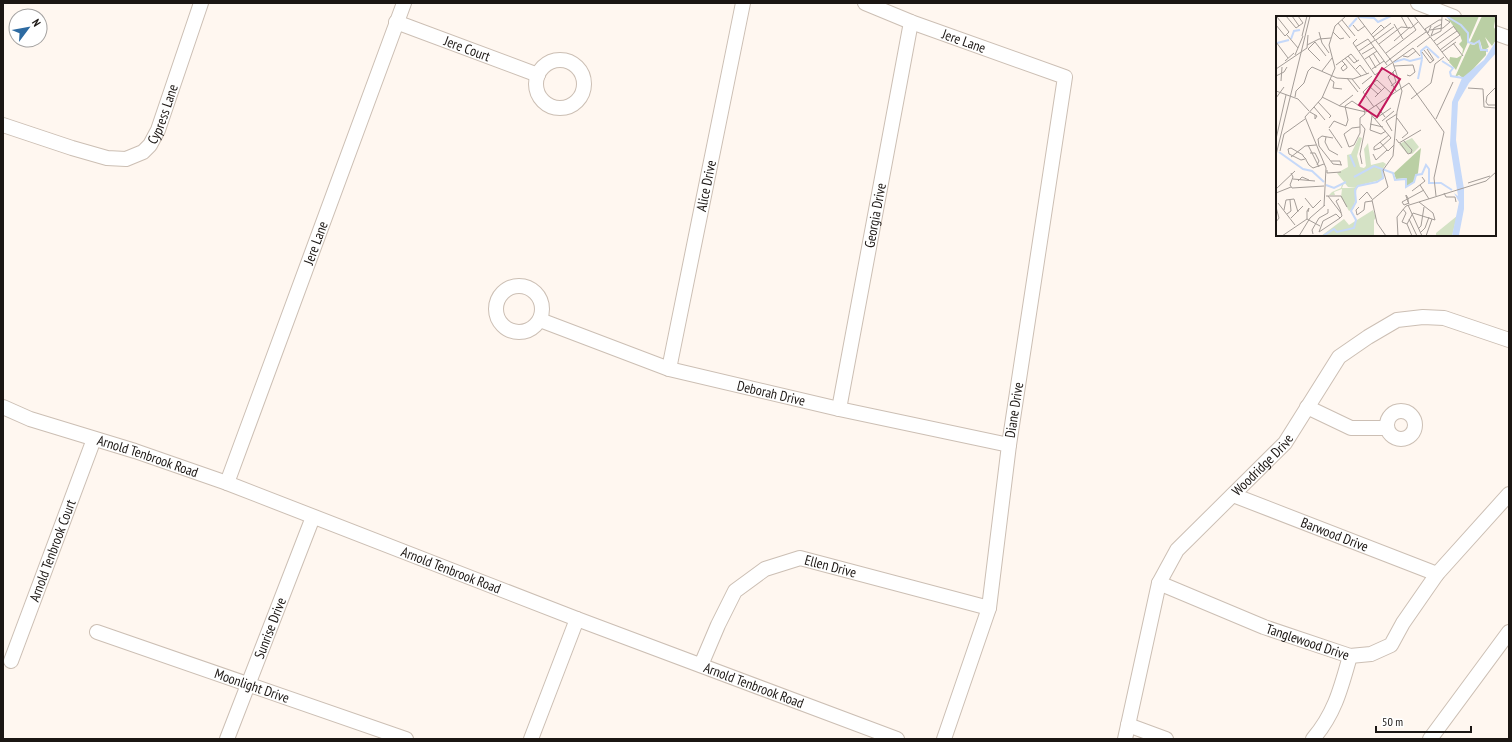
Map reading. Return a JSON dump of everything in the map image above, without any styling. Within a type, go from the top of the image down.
[{"type":"street","name":"Cypress Lane","points":[[3,125],[107,158],[126,159],[143,152],[150,145],[158,130],[201,3]]},
{"type":"street","name":"Jere Lane","points":[[227,483],[404,3]]},
{"type":"street","name":"Alice Drive","points":[[669,369],[743,3]]},
{"type":"street","name":"Jere Lane","points":[[865,3],[911,22],[1065,77]]},
{"type":"street","points":[[1418,3],[1451,16]]},
{"type":"street","name":"Jere Court","points":[[396,22],[538,75]]},
{"type":"street","name":"Georgia Drive","points":[[838,409],[911,22]]},
{"type":"street","points":[[1496,33],[1509,38]]},
{"type":"street","name":"Diane Drive","points":[[944,739],[989,608],[1009,445],[1065,77]]},
{"type":"street","name":"Woodridge Drive","points":[[1126,732],[1159,582],[1177,550],[1285,443],[1339,357],[1368,337],[1397,320],[1423,317],[1444,318],[1509,340]]},
{"type":"street","name":"Deborah Drive","points":[[540,320],[669,369],[838,409],[1009,445]]},
{"type":"street","name":"Arnold Tenbrook Road","points":[[3,407],[30,419],[135,451],[227,483],[578,619],[896,739]]},
{"type":"street","points":[[1307,407],[1350,428],[1387,428]]},
{"type":"street","name":"Arnold Tenbrook Court","points":[[11,661],[94,439]]},
{"type":"street","name":"Tanglewood Drive","points":[[1159,582],[1264,628],[1350,656],[1371,654],[1391,645],[1403,624],[1437,574],[1509,494]]},
{"type":"street","name":"Barwood Drive","points":[[1233,495],[1437,574]]},
{"type":"street","name":"Sunrise Drive","points":[[227,739],[247,684],[313,517]]},
{"type":"street","name":"Ellen Drive","points":[[701,665],[718,625],[735,591],[766,569],[800,558],[989,608]]},
{"type":"street","points":[[532,739],[578,619]]},
{"type":"street","name":"Moonlight Drive","points":[[97,632],[406,739]]},
{"type":"street","points":[[1430,739],[1509,632]]},
{"type":"street","points":[[1313,739],[1322,728],[1338,697],[1350,656]]},
{"type":"street","points":[[1126,732],[1166,739]]}]
